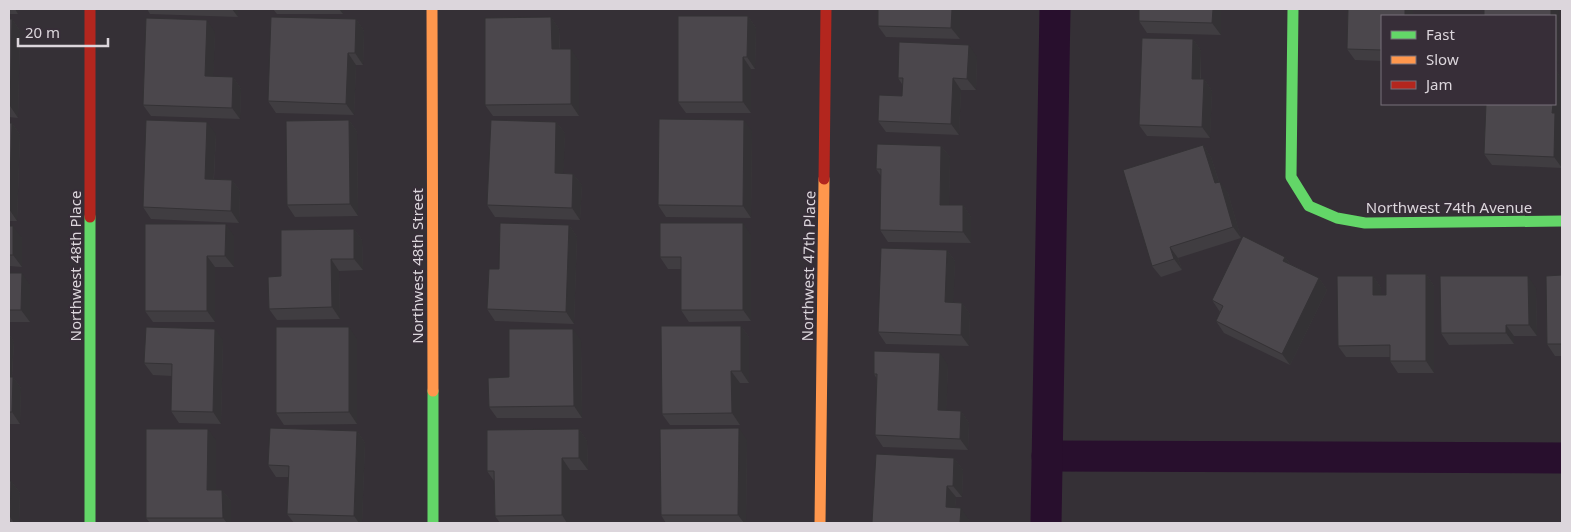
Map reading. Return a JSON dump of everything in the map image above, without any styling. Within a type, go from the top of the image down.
[{"type":"street","name":"Northwest 48th Place","points":[[90,9],[90,523]]},
{"type":"street","name":"Northwest 48th Street","points":[[432,9],[433,523]]},
{"type":"street","name":"Northwest 47th Place","points":[[820,523],[826,9]]},
{"type":"street","name":"Northwest 74th Avenue","points":[[1293,9],[1291,178],[1309,206],[1337,218],[1365,223],[1562,221]]},
{"type":"building","points":[[878,9],[952,9],[951,28],[878,26]]},
{"type":"building","points":[[1139,9],[1213,9],[1212,23],[1139,21]]},
{"type":"building","points":[[1348,9],[1405,9],[1405,15],[1381,15],[1381,50],[1347,49]]},
{"type":"building","points":[[1484,9],[1551,9],[1551,15],[1484,15]]},
{"type":"building","points":[[678,16],[748,16],[747,57],[743,57],[743,102],[678,102]]},
{"type":"building","points":[[271,17],[356,19],[355,53],[348,53],[346,104],[268,101]]},
{"type":"building","points":[[551,17],[552,49],[571,49],[571,104],[485,105],[485,18]]},
{"type":"building","points":[[146,18],[207,20],[205,76],[233,77],[232,108],[143,105]]},
{"type":"building","points":[[9,19],[12,19],[10,106],[9,106]]},
{"type":"building","points":[[1142,38],[1193,39],[1192,79],[1204,79],[1202,127],[1139,125]]},
{"type":"building","points":[[899,42],[969,45],[967,79],[953,78],[951,124],[878,121],[879,95],[902,96],[903,78],[898,78]]},
{"type":"building","points":[[1486,105],[1553,105],[1552,113],[1555,113],[1554,157],[1484,154]]},
{"type":"building","points":[[659,119],[744,120],[743,206],[658,205]]},
{"type":"building","points":[[146,120],[207,122],[205,179],[232,180],[231,211],[143,207]]},
{"type":"building","points":[[349,120],[350,204],[287,205],[286,121]]},
{"type":"building","points":[[491,120],[556,122],[555,173],[573,174],[572,208],[487,205]]},
{"type":"building","points":[[9,123],[12,123],[9,209]]},
{"type":"building","points":[[877,144],[941,146],[940,205],[963,205],[963,232],[880,230],[881,169],[876,169]]},
{"type":"building","points":[[1203,145],[1215,183],[1220,182],[1233,227],[1170,247],[1174,259],[1152,266],[1123,170]]},
{"type":"building","points":[[500,223],[569,225],[566,312],[487,309],[489,269],[499,269]]},
{"type":"building","points":[[660,223],[743,223],[743,310],[681,310],[681,257],[660,257]]},
{"type":"building","points":[[145,224],[226,224],[225,256],[207,256],[207,311],[145,311]]},
{"type":"building","points":[[9,226],[13,226],[13,255],[9,255]]},
{"type":"building","points":[[354,229],[354,259],[331,259],[332,307],[269,309],[268,277],[281,276],[281,230]]},
{"type":"building","points":[[1243,236],[1285,257],[1283,261],[1319,278],[1282,354],[1216,321],[1223,306],[1212,300]]},
{"type":"building","points":[[881,248],[947,250],[945,302],[962,303],[961,335],[878,332]]},
{"type":"building","points":[[9,273],[22,273],[21,310],[9,310]]},
{"type":"building","points":[[1386,274],[1426,274],[1426,361],[1390,361],[1390,345],[1338,346],[1337,276],[1373,276],[1373,295],[1386,295]]},
{"type":"building","points":[[1562,275],[1562,344],[1547,344],[1546,276]]},
{"type":"building","points":[[1440,276],[1528,276],[1529,325],[1506,325],[1506,333],[1441,333]]},
{"type":"building","points":[[661,326],[741,326],[741,371],[731,371],[732,413],[662,414]]},
{"type":"building","points":[[146,327],[215,329],[213,412],[171,411],[172,364],[144,363]]},
{"type":"building","points":[[276,327],[349,327],[349,412],[276,413]]},
{"type":"building","points":[[509,329],[573,329],[574,406],[489,407],[488,378],[509,377]]},
{"type":"building","points":[[874,351],[940,353],[938,410],[961,411],[960,439],[875,435],[877,374],[874,374]]},
{"type":"building","points":[[9,377],[13,377],[12,412],[9,412]]},
{"type":"building","points":[[270,428],[357,431],[354,516],[287,514],[289,466],[268,465]]},
{"type":"building","points":[[739,428],[738,515],[661,515],[660,429]]},
{"type":"building","points":[[146,429],[208,429],[207,490],[222,490],[223,518],[146,518]]},
{"type":"building","points":[[579,429],[579,458],[562,458],[562,515],[495,516],[494,471],[487,471],[487,430]]},
{"type":"building","points":[[876,454],[954,458],[953,486],[947,486],[946,507],[961,508],[960,523],[872,523]]},
{"type":"building","points":[[9,481],[11,481],[10,517],[9,517]]},
{"type":"waterway","points":[[1046,523],[1055,9]]},
{"type":"waterway","points":[[1047,456],[1562,458]]},
{"type":"traffic: fast","points":[[1293,9],[1291,177],[1309,206],[1337,218],[1365,223],[1562,221]]},
{"type":"traffic: fast","points":[[90,217],[90,523]]},
{"type":"traffic: fast","points":[[433,391],[433,523]]},
{"type":"traffic: slow","points":[[432,9],[433,391]]},
{"type":"traffic: slow","points":[[820,523],[824,179]]},
{"type":"traffic: jam","points":[[90,9],[90,217]]},
{"type":"traffic: jam","points":[[824,179],[826,9]]}]
